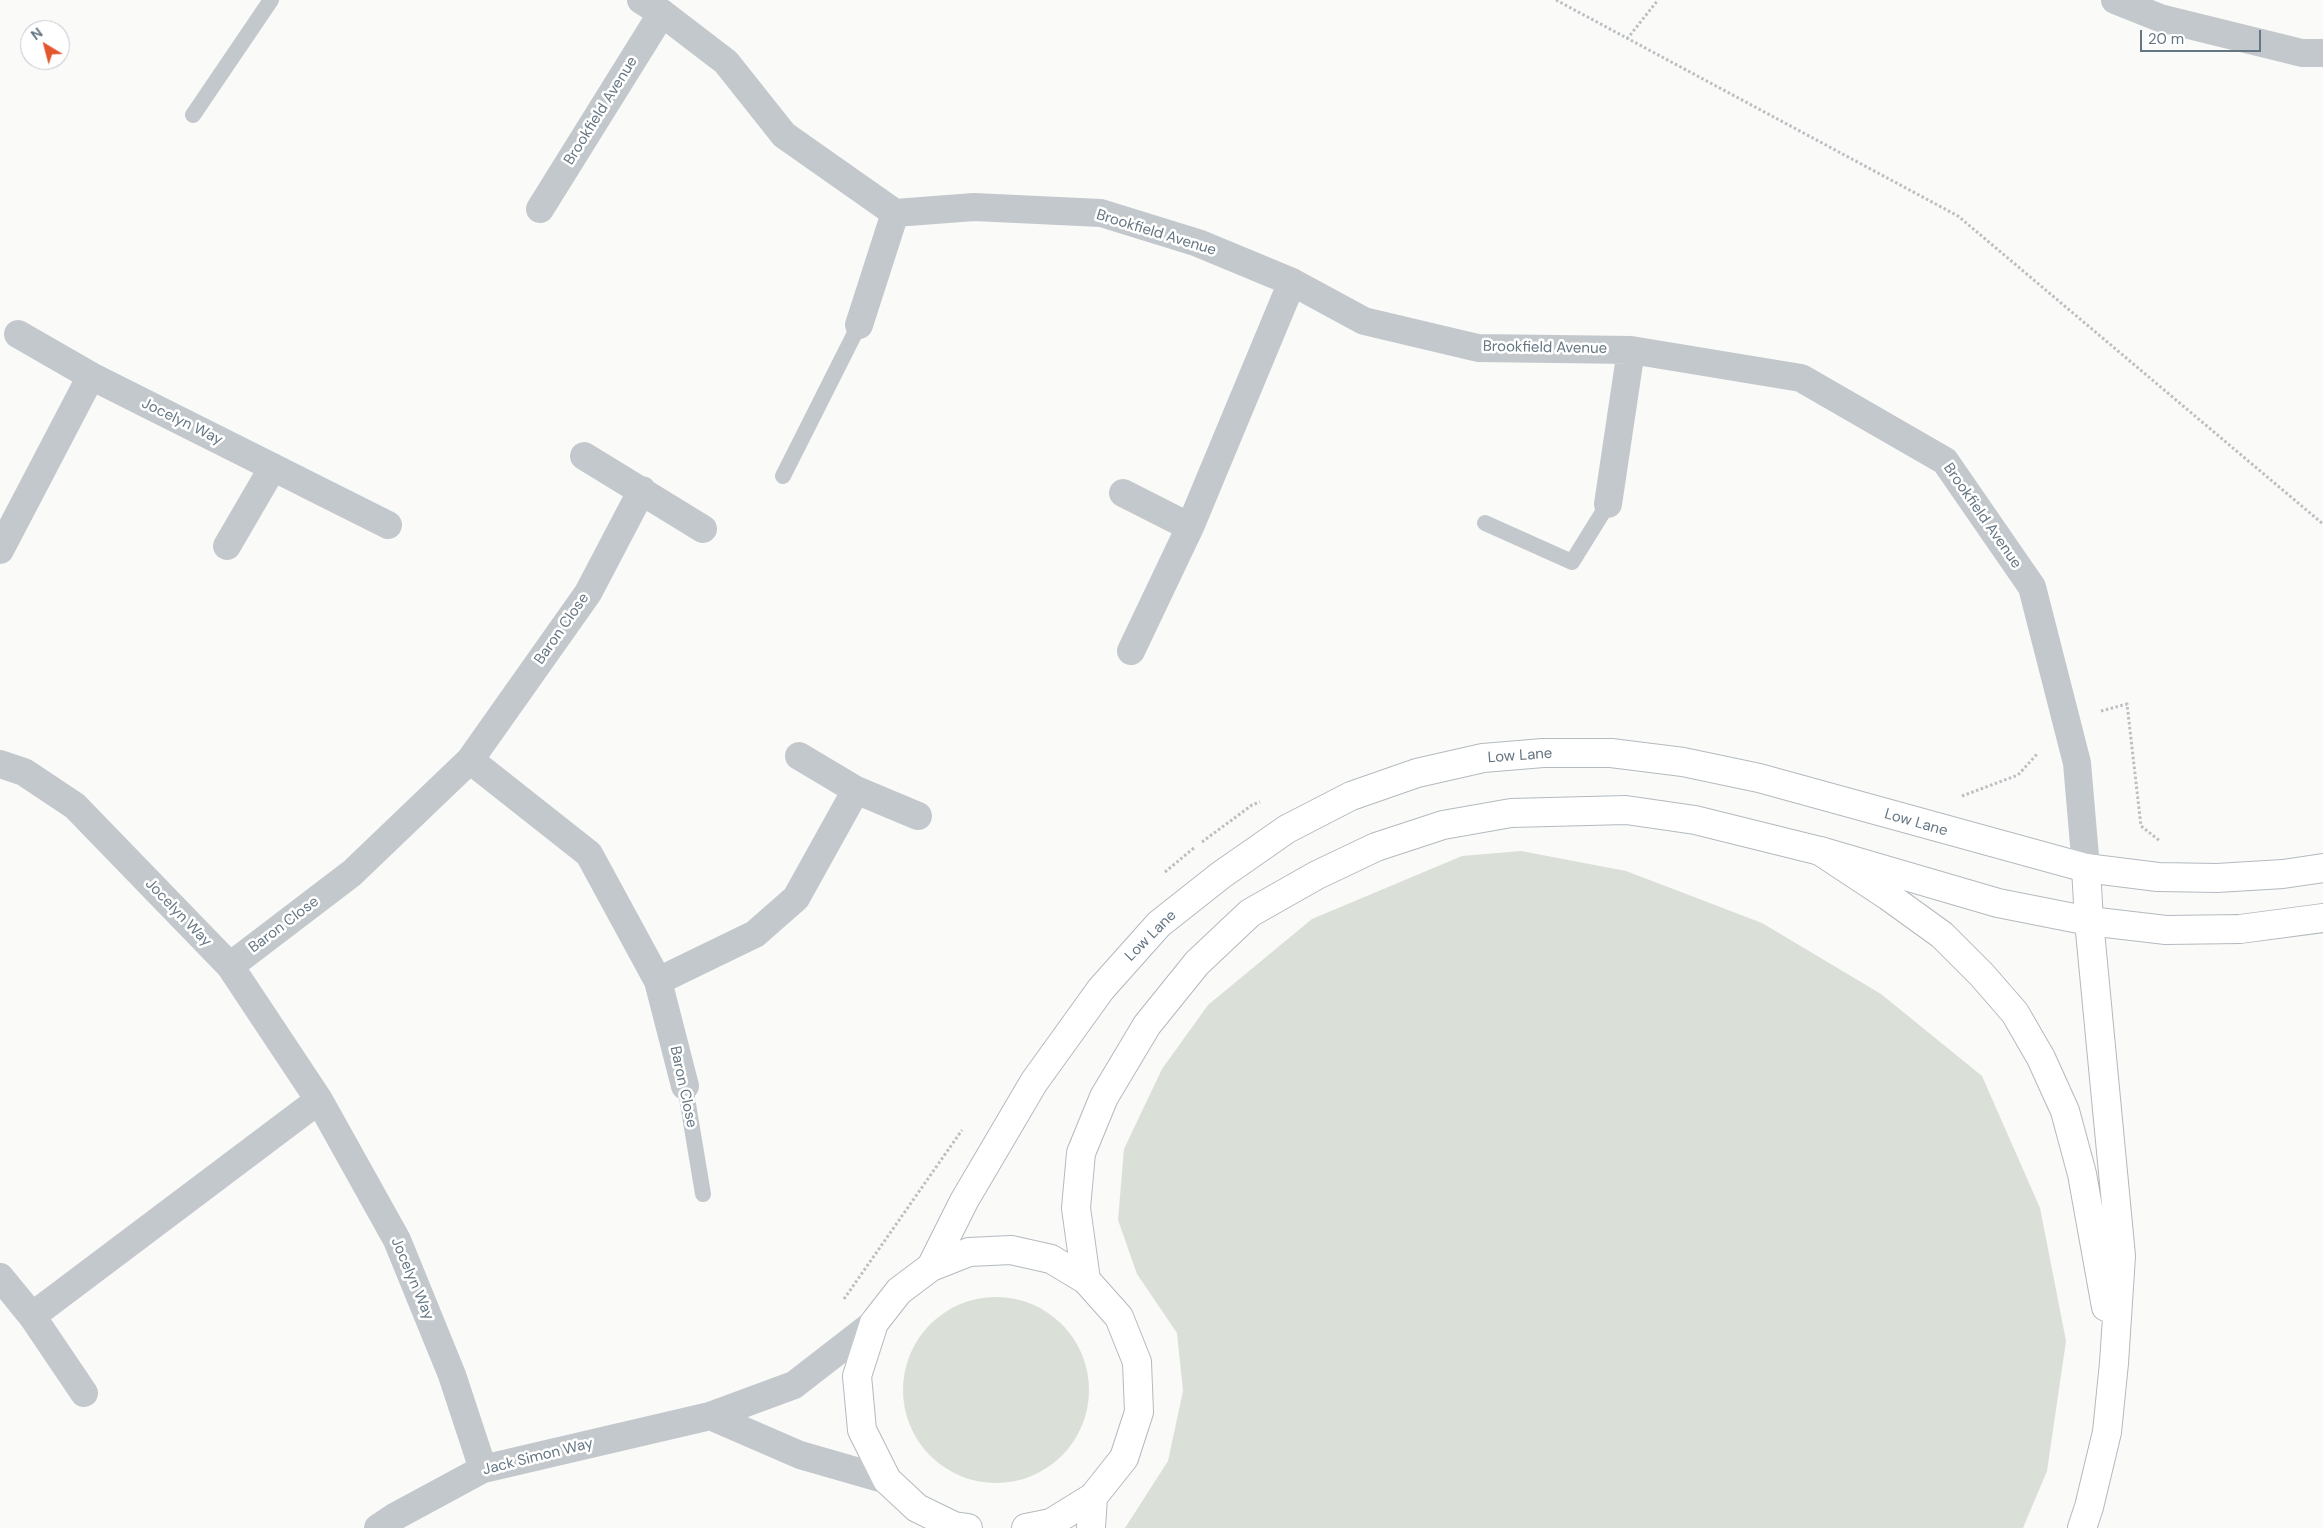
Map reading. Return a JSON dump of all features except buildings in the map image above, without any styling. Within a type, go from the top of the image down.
[{"type":"main road","name":"Low Lane","points":[[931,1267],[964,1201],[1034,1082],[1101,989],[1159,924],[1221,875],[1287,829],[1351,796],[1417,773],[1483,758],[1544,753],[1611,753],[1683,762],[1759,778],[2086,868],[2158,877],[2217,878],[2283,874],[2323,868]]},
{"type":"main road","points":[[1086,1280],[1076,1208],[1081,1153],[1104,1097],[1147,1025],[1197,963],[1250,914],[1317,875],[1376,847],[1443,825],[1511,813],[1626,810],[1696,820],[1820,851],[1998,903],[2089,921],[2166,930],[2240,929],[2323,918]]},
{"type":"main road","points":[[1820,851],[1888,896],[1942,936],[1982,975],[2015,1013],[2042,1058],[2065,1111],[2082,1174],[2102,1273],[2114,1363]]},
{"type":"main road","points":[[2082,1528],[2107,1432],[2122,1256],[2089,921],[2086,868]]},
{"type":"main road","points":[[959,1527],[917,1508],[887,1480],[862,1430],[858,1376],[874,1323],[898,1291],[931,1267],[969,1252],[1011,1250],[1051,1260],[1086,1280],[1119,1317],[1137,1362],[1139,1412],[1124,1458],[1093,1497],[1051,1523],[1026,1528]]},
{"type":"main road","points":[[1091,1528],[1093,1497]]},
{"type":"street","points":[[2115,0],[2160,18],[2302,53],[2323,53]]},
{"type":"street","name":"Brookfield Avenue","points":[[540,209],[652,6],[726,62],[784,135],[895,214],[974,207],[1101,214],[1198,243],[1292,282],[1364,321],[1478,348],[1631,350],[1801,378],[1944,461],[2032,587],[2077,763],[2086,868]]},
{"type":"street","points":[[859,325],[895,214]]},
{"type":"street","points":[[1131,651],[1190,527],[1292,282]]},
{"type":"street","name":"Jocelyn Way","points":[[18,334],[91,376],[388,525]]},
{"type":"street","points":[[1608,504],[1631,350]]},
{"type":"street","points":[[0,550],[91,376]]},
{"type":"street","points":[[584,456],[703,528]]},
{"type":"street","points":[[228,546],[273,467]]},
{"type":"street","name":"Baron Close","points":[[230,966],[352,873],[470,760],[588,593],[642,490]]},
{"type":"street","points":[[1124,493],[1190,527]]},
{"type":"street","points":[[800,756],[856,790],[918,816]]},
{"type":"street","name":"Baron Close","points":[[470,760],[589,854],[658,981],[685,1086]]},
{"type":"street","name":"Jocelyn Way","points":[[0,764],[24,772],[75,806],[230,966],[319,1100],[397,1240],[452,1375],[482,1469]]},
{"type":"street","points":[[658,981],[755,934],[796,898],[856,790]]},
{"type":"street","points":[[32,1316],[319,1100]]},
{"type":"street","points":[[0,1277],[32,1316],[84,1392]]},
{"type":"street","name":"Jack Simon Way","points":[[378,1528],[396,1516],[482,1469],[710,1416],[794,1384],[874,1323]]},
{"type":"street","points":[[710,1416],[800,1455],[887,1480]]},
{"type":"lane","points":[[193,115],[271,0]]},
{"type":"lane","points":[[783,476],[859,325]]},
{"type":"lane","points":[[1485,523],[1572,562],[1608,504]]},
{"type":"lane","name":"Baron Close","points":[[685,1086],[703,1194]]},
{"type":"path","points":[[1556,0],[1958,216],[2323,524]]},
{"type":"path","points":[[1627,39],[1658,0]]},
{"type":"path","points":[[1958,798],[2018,775],[2066,721],[2127,704],[2141,826],[2164,844]]},
{"type":"path","points":[[1163,873],[1252,805],[1261,802]]},
{"type":"path","points":[[839,1306],[967,1123]]},
{"type":"shaded area","points":[[1521,851],[1626,871],[1762,923],[1881,994],[1982,1076],[2040,1208],[2066,1341],[2047,1471],[2023,1528],[1125,1528],[1168,1461],[1183,1391],[1177,1333],[1137,1274],[1118,1220],[1124,1149],[1162,1069],[1208,1005],[1312,919],[1462,856]]},
{"type":"shaded area","points":[[987,1297],[1005,1297],[1032,1304],[1062,1324],[1082,1354],[1089,1381],[1089,1399],[1082,1426],[1062,1456],[1032,1476],[1005,1483],[987,1483],[969,1479],[952,1472],[937,1462],[924,1449],[914,1434],[907,1417],[903,1399],[903,1381],[907,1363],[914,1346],[924,1331],[937,1318],[952,1308],[969,1301]]}]
